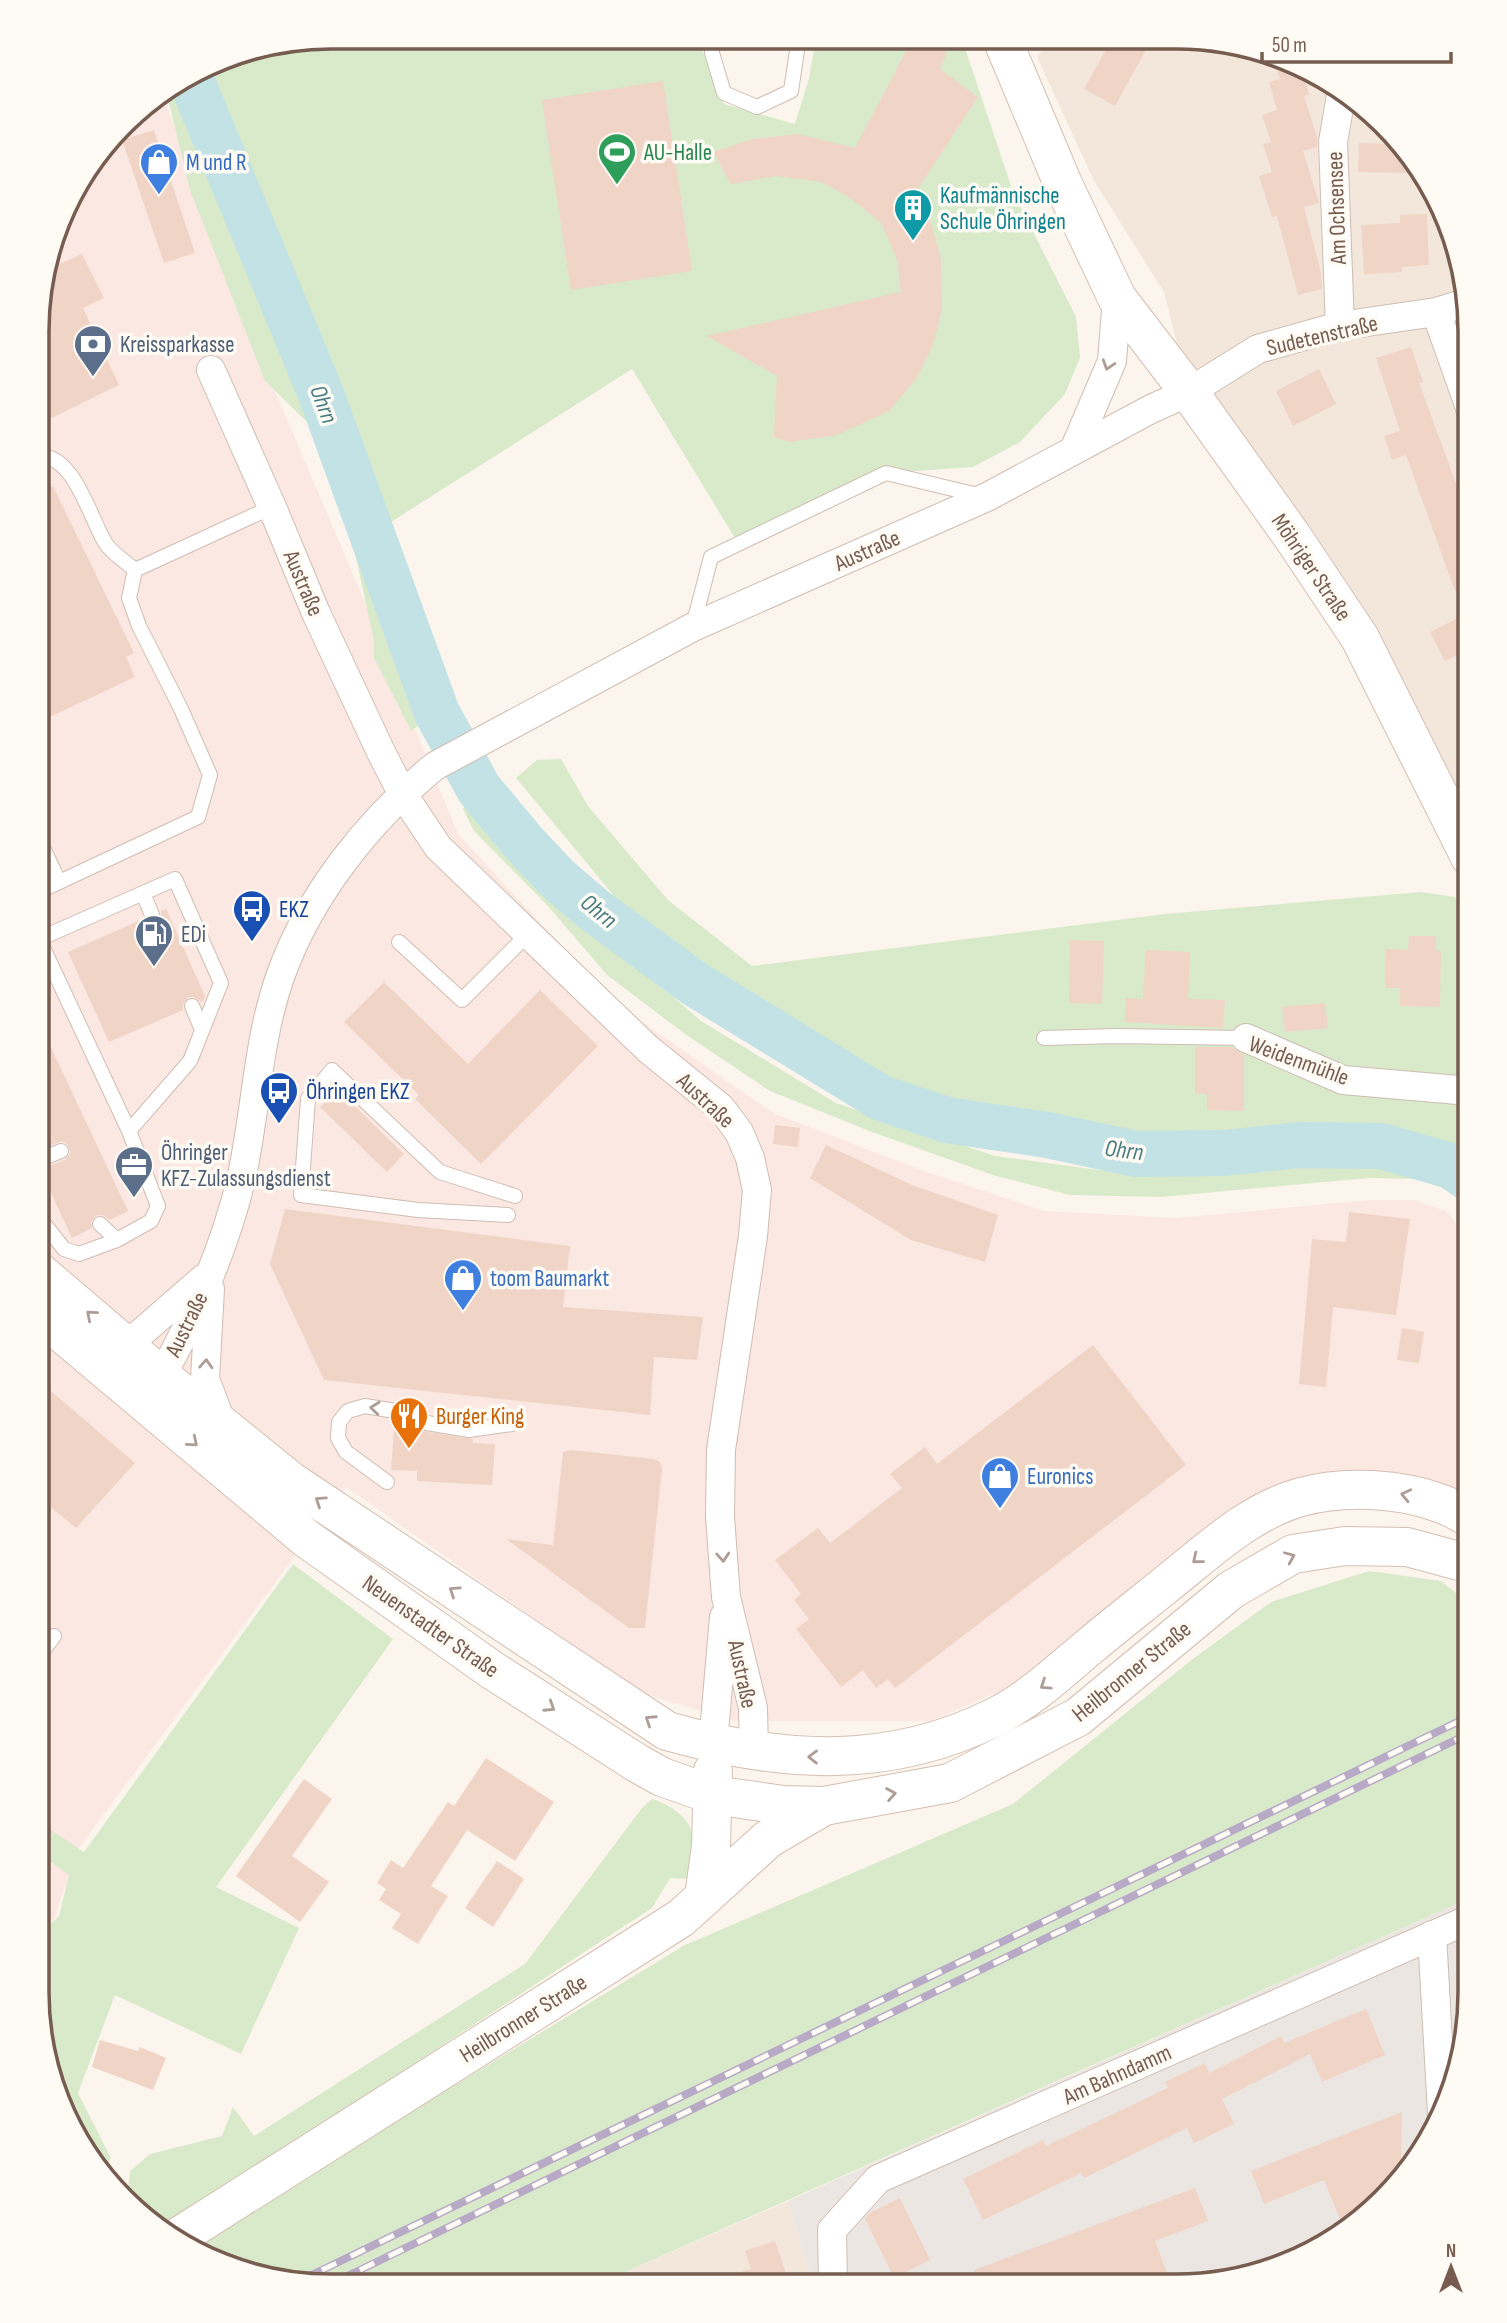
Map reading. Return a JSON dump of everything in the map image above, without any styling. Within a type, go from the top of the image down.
[{"type":"main road","name":"Möhriger Straße","points":[[1006,49],[1063,184],[1117,298],[1189,392],[1292,536],[1360,638],[1458,833]]},
{"type":"main road","name":"Neuenstadter Straße","points":[[49,1283],[116,1358],[151,1387],[307,1539],[492,1670],[662,1777],[713,1795],[753,1801]]},
{"type":"main road","name":"Neuenstadter Straße","points":[[49,1318],[116,1358]]},
{"type":"main road","name":"Neuenstadter Straße","points":[[151,1387],[224,1428],[292,1482],[667,1731],[713,1744]]},
{"type":"main road","name":"Heilbronner Straße","points":[[713,1744],[807,1757],[860,1756],[928,1743],[997,1716],[1053,1680],[1088,1647],[1213,1547],[1257,1516],[1301,1497],[1353,1490],[1400,1492],[1441,1504],[1458,1512]]},
{"type":"main road","name":"Heilbronner Straße","points":[[753,1801],[824,1806],[950,1783],[1078,1717],[1231,1590],[1293,1554],[1345,1546],[1407,1548],[1458,1561]]},
{"type":"main road","points":[[704,1897],[711,1846],[713,1744]]},
{"type":"main road","points":[[739,1863],[753,1801],[754,1751]]},
{"type":"main road","name":"Heilbronner Straße","points":[[185,2233],[681,1918],[768,1839],[824,1806]]},
{"type":"street","name":"Am Ochsensee","points":[[1340,101],[1333,142],[1340,326]]},
{"type":"street","name":"Möhriger Straße","points":[[1074,450],[1112,361],[1117,298]]},
{"type":"street","name":"Sudetenstraße","points":[[1189,392],[1258,349],[1340,326],[1436,312],[1457,306]]},
{"type":"street","points":[[1436,312],[1458,374]]},
{"type":"street","name":"Austraße","points":[[211,370],[316,613],[402,793],[438,846],[648,1049],[722,1108],[739,1132],[750,1158],[757,1190],[753,1236],[721,1450],[720,1517],[726,1597],[713,1744]]},
{"type":"street","name":"Austraße","points":[[151,1387],[172,1356],[211,1273],[241,1181],[261,1048],[279,979],[306,920],[344,860],[402,793],[435,766],[693,627],[987,497],[1189,392]]},
{"type":"street","name":"Weidenmühle","points":[[1246,1038],[1343,1080],[1458,1090]]},
{"type":"street","name":"Austraße","points":[[116,1358],[211,1273]]},
{"type":"street","name":"Austraße","points":[[211,1273],[205,1379],[224,1428]]},
{"type":"street","name":"Austraße","points":[[726,1597],[753,1708],[754,1751]]},
{"type":"street","name":"Am Bahndamm","points":[[833,2274],[832,2230],[878,2179],[1458,1924]]},
{"type":"street","points":[[1432,1935],[1441,2090]]},
{"type":"lane","points":[[712,49],[724,93],[757,107],[791,91],[797,49]]},
{"type":"lane","points":[[49,458],[62,464],[74,480],[108,548],[135,570]]},
{"type":"lane","points":[[693,627],[711,557],[886,473],[987,497]]},
{"type":"lane","points":[[135,570],[272,507]]},
{"type":"lane","points":[[49,887],[198,817],[210,775],[139,626],[129,598],[135,570]]},
{"type":"lane","points":[[49,861],[59,882]]},
{"type":"lane","points":[[49,934],[175,879],[221,982],[190,1061],[129,1131]]},
{"type":"lane","points":[[143,893],[152,915]]},
{"type":"lane","points":[[399,942],[462,1000],[528,933]]},
{"type":"lane","points":[[49,959],[129,1131],[158,1206],[151,1221],[117,1240],[79,1254],[64,1249],[49,1230]]},
{"type":"lane","points":[[192,1006],[202,1030]]},
{"type":"lane","name":"Weidenmühle","points":[[1044,1038],[1246,1038]]},
{"type":"lane","points":[[508,1215],[418,1210],[302,1195],[308,1100],[332,1070],[440,1172],[515,1196]]},
{"type":"lane","points":[[49,1156],[61,1151]]},
{"type":"lane","points":[[100,1224],[117,1240]]},
{"type":"lane","points":[[387,1482],[346,1452],[338,1438],[339,1422],[348,1411],[365,1406],[401,1412],[421,1422],[469,1430],[512,1424]]},
{"type":"lane","points":[[49,1643],[54,1636]]},
{"type":"shaded area","points":[[1044,49],[1195,50],[1231,54],[1284,70],[1333,96],[1362,119],[1400,159],[1429,206],[1443,240],[1453,276],[1458,331],[1458,833],[1360,638],[1189,392],[1164,292],[1094,181],[1037,57]]},
{"type":"shaded area","points":[[166,102],[198,195],[269,377],[381,640],[384,663],[458,834],[541,924],[615,1003],[773,1113],[918,1169],[1044,1211],[1177,1218],[1370,1200],[1414,1200],[1446,1211],[1458,1225],[1458,1500],[1330,1481],[1012,1686],[931,1721],[733,1721],[639,1692],[346,1487],[78,1849],[49,1934],[49,331],[54,276],[64,240],[78,206],[107,159],[145,119]]},
{"type":"shaded area","points":[[1458,1903],[1456,2029],[1443,2083],[1429,2117],[1400,2164],[1362,2204],[1333,2227],[1284,2253],[1231,2269],[1176,2274],[810,2274],[788,2201]]},
{"type":"shaded area","points":[[788,2201],[810,2274],[621,2274]]},
{"type":"green space","points":[[331,49],[703,49],[724,104],[795,124],[809,78],[814,49],[965,49],[1013,192],[1076,317],[1080,358],[1065,394],[1020,442],[973,467],[886,473],[738,543],[632,369],[372,534],[437,713],[411,731],[374,658],[374,641],[355,553],[309,424],[265,381],[190,190],[168,100],[223,70],[276,54]]},
{"type":"green space","points":[[561,759],[588,806],[668,900],[752,966],[1165,914],[1421,892],[1455,897],[1458,903],[1458,1146],[1369,1137],[1214,1143],[1107,1141],[947,1100],[853,1065],[710,972],[615,897],[516,778],[537,760]]},
{"type":"green space","points":[[477,792],[490,812],[548,880],[604,936],[701,1021],[836,1103],[995,1156],[1136,1175],[1198,1175],[1370,1162],[1423,1167],[1458,1178],[1458,1193],[1416,1179],[1369,1178],[1161,1197],[1070,1195],[993,1175],[872,1132],[770,1091],[685,1034],[607,975],[548,906],[474,831],[463,809]]},
{"type":"green space","points":[[293,1564],[393,1639],[216,1887],[299,1928],[241,2054],[115,1995],[78,2093],[111,2158],[108,2165],[96,2149],[70,2100],[51,2029],[49,1926],[59,1916],[69,1875],[49,1861],[49,1829],[84,1852]]},
{"type":"green space","points":[[1369,1571],[1441,1581],[1458,1594],[1458,1903],[621,2274],[294,2272],[240,2259],[199,2241],[683,1946],[1013,1804],[1194,1658],[1271,1602]]},
{"type":"green space","points":[[652,1799],[664,1804],[687,1822],[692,1834],[691,1879],[670,1878],[652,1908],[170,2224],[128,2187],[130,2171],[150,2154],[222,2136],[233,2107],[254,2136],[525,1964],[642,1808]]},
{"type":"building","name":"Kaufmännische Schule Öhringen","points":[[907,49],[940,49],[947,52],[940,69],[978,97],[912,198],[931,223],[941,259],[942,309],[933,345],[917,378],[889,411],[837,435],[790,442],[774,437],[777,376],[707,336],[901,292],[897,260],[882,224],[853,200],[822,182],[776,176],[731,184],[713,152],[753,139],[798,134],[855,148]]},
{"type":"building","points":[[1106,49],[1146,49],[1115,106],[1084,89]]},
{"type":"building","points":[[1277,67],[1305,80],[1309,95],[1304,96],[1317,137],[1317,147],[1303,151],[1319,203],[1304,207],[1321,273],[1322,289],[1298,295],[1277,216],[1272,217],[1259,176],[1272,172],[1263,144],[1271,142],[1262,115],[1277,110],[1269,82],[1280,79]]},
{"type":"building","name":"AU-Halle","points":[[663,81],[692,271],[571,290],[542,100]]},
{"type":"building","name":"M und R","points":[[154,130],[195,253],[164,263],[123,141]]},
{"type":"building","points":[[1359,143],[1387,144],[1410,173],[1358,172]]},
{"type":"building","points":[[1427,214],[1429,265],[1402,267],[1402,272],[1364,274],[1361,225],[1400,223],[1400,215]]},
{"type":"building","points":[[82,254],[104,298],[83,308],[119,385],[49,419],[49,331],[51,294],[57,265]]},
{"type":"building","points":[[1411,347],[1423,382],[1419,383],[1458,489],[1458,590],[1455,591],[1406,455],[1392,460],[1384,436],[1400,431],[1376,358]]},
{"type":"building","points":[[1319,369],[1336,404],[1293,426],[1276,391]]},
{"type":"building","points":[[53,486],[134,653],[126,657],[135,677],[49,717],[49,488]]},
{"type":"building","points":[[1458,618],[1458,654],[1445,661],[1430,632]]},
{"type":"building","name":"EDi","points":[[166,909],[205,996],[204,1000],[201,1002],[194,997],[188,997],[183,1004],[183,1010],[109,1042],[68,952],[143,919],[150,924],[156,924],[161,917],[161,911]]},
{"type":"building","points":[[1409,936],[1436,936],[1436,951],[1441,951],[1440,1007],[1400,1006],[1400,988],[1385,988],[1386,949],[1408,950]]},
{"type":"building","points":[[1070,940],[1104,941],[1102,1004],[1069,1003]]},
{"type":"building","points":[[1146,950],[1190,952],[1188,999],[1225,1000],[1223,1028],[1125,1022],[1126,998],[1143,999]]},
{"type":"building","points":[[384,982],[468,1064],[540,990],[598,1046],[481,1164],[415,1099],[419,1095],[344,1022]]},
{"type":"building","points":[[1325,1003],[1328,1028],[1285,1032],[1282,1007]]},
{"type":"building","points":[[49,1043],[128,1211],[110,1220],[103,1215],[97,1215],[91,1221],[92,1228],[72,1238],[49,1188],[49,1166],[65,1160],[71,1152],[62,1141],[49,1146]]},
{"type":"building","points":[[1195,1047],[1232,1047],[1244,1055],[1244,1111],[1207,1110],[1207,1094],[1195,1094]]},
{"type":"building","points":[[337,1089],[404,1154],[387,1172],[320,1107]]},
{"type":"building","points":[[775,1125],[800,1128],[798,1147],[773,1144]]},
{"type":"building","points":[[826,1145],[912,1185],[998,1215],[985,1262],[911,1240],[810,1178]]},
{"type":"building","name":"toom Baumarkt","points":[[285,1209],[570,1246],[563,1307],[703,1317],[697,1360],[654,1357],[650,1415],[324,1380],[270,1264]]},
{"type":"building","points":[[1349,1212],[1410,1219],[1396,1315],[1333,1307],[1326,1387],[1299,1384],[1312,1239],[1346,1242]]},
{"type":"building","points":[[1402,1328],[1424,1332],[1419,1363],[1397,1360]]},
{"type":"building","name":"Euronics","points":[[1093,1345],[1186,1465],[895,1688],[888,1679],[876,1688],[863,1670],[841,1687],[796,1629],[809,1619],[794,1600],[801,1594],[775,1560],[818,1528],[830,1543],[902,1488],[890,1474],[925,1447],[937,1464]]},
{"type":"building","points":[[49,1389],[135,1463],[76,1528],[49,1506]]},
{"type":"building","points":[[394,1429],[473,1439],[473,1443],[495,1444],[492,1485],[417,1481],[417,1471],[391,1470]]},
{"type":"building","points":[[571,1450],[654,1459],[660,1462],[662,1469],[645,1628],[629,1628],[506,1539],[553,1545],[563,1452]]},
{"type":"building","points":[[486,1758],[554,1802],[515,1861],[467,1830],[431,1886],[448,1896],[418,1944],[392,1928],[401,1914],[379,1900],[386,1889],[377,1883],[391,1860],[403,1868],[448,1802],[454,1806]]},
{"type":"building","points":[[304,1779],[332,1799],[292,1856],[329,1882],[300,1922],[236,1876]]},
{"type":"building","points":[[497,1861],[524,1879],[493,1927],[465,1908]]},
{"type":"building","points":[[1366,2009],[1385,2055],[1322,2082],[1310,2054],[1222,2099],[1234,2124],[1194,2143],[1187,2128],[1084,2178],[1081,2173],[983,2220],[963,2179],[1043,2140],[1046,2146],[1168,2088],[1165,2082],[1205,2063],[1209,2073],[1281,2036],[1284,2043]]},
{"type":"building","points":[[100,2040],[138,2051],[140,2047],[166,2058],[153,2090],[92,2067]]},
{"type":"building","points":[[1402,2112],[1402,2161],[1362,2204],[1341,2221],[1324,2180],[1264,2204],[1251,2171]]},
{"type":"building","points":[[1195,2188],[1208,2221],[1155,2241],[1167,2274],[976,2274],[974,2270]]},
{"type":"building","points":[[900,2198],[930,2260],[902,2274],[892,2274],[865,2219],[870,2213]]},
{"type":"building","points":[[775,2241],[786,2274],[734,2274],[751,2269],[745,2251]]},
{"type":"waterway","name":"Ohrn","points":[[193,85],[321,394],[437,713],[479,789],[558,879],[593,909],[695,984],[881,1098],[947,1120],[1047,1135],[1136,1154],[1224,1153],[1298,1145],[1381,1146],[1451,1166],[1458,1171]]},
{"type":"railway","points":[[315,2273],[1458,1722]]},
{"type":"railway","points":[[352,2274],[1458,1739]]},
{"type":"place","name":"AU-Halle","points":[[617,186]]},
{"type":"place","name":"M und R","points":[[159,196]]},
{"type":"place","name":"Kaufmännische Schule Öhringen","points":[[913,242]]},
{"type":"place","name":"Kreissparkasse","points":[[93,378]]},
{"type":"place","name":"EKZ","points":[[252,943]]},
{"type":"place","name":"EDi","points":[[154,968]]},
{"type":"place","name":"Öhringen EKZ","points":[[279,1125]]},
{"type":"place","name":"Öhringer KFZ-Zulassungsdienst","points":[[134,1199]]},
{"type":"place","name":"toom Baumarkt","points":[[463,1312]]},
{"type":"place","name":"Burger King","points":[[409,1450]]},
{"type":"place","name":"Euronics","points":[[1000,1510]]}]
